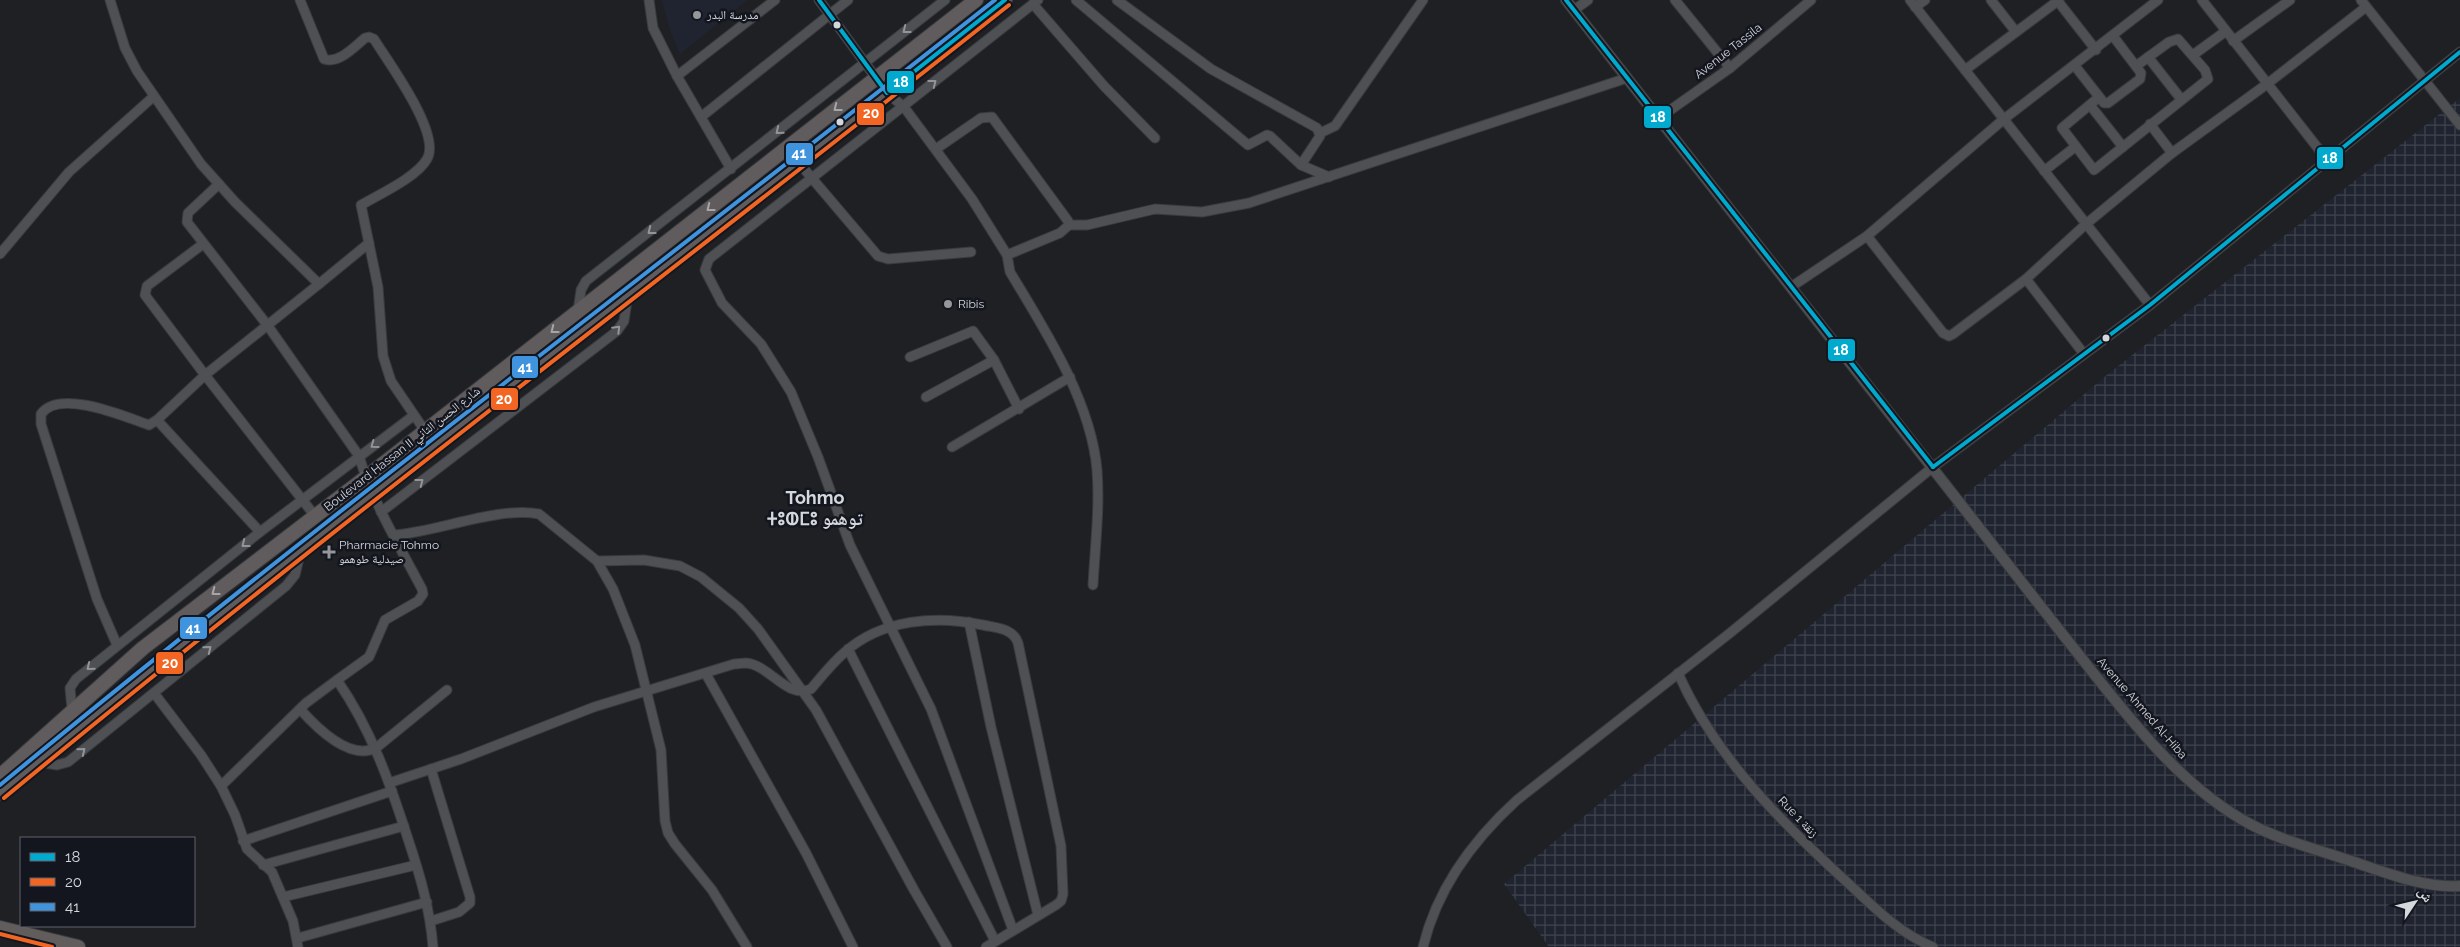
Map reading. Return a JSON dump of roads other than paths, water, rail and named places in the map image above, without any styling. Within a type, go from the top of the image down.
[{"type":"highway","points":[[0,928],[78,947]]},
{"type":"highway","points":[[0,937],[38,947]]},
{"type":"main road","name":"Boulevard Hassan II شارع الحسن الثاني","points":[[0,776],[142,648],[365,478],[875,77],[976,0]]},
{"type":"main road","name":"Boulevard Hassan II شارع الحسن الثاني","points":[[0,793],[143,674],[372,493],[799,163],[1006,0]]},
{"type":"street","points":[[110,0],[125,48],[153,97],[201,164],[319,284]]},
{"type":"street","points":[[300,0],[324,59],[330,61],[339,58],[365,38],[374,39],[412,100],[430,144],[430,152],[419,169],[362,205],[378,286],[383,356],[391,381],[425,431]]},
{"type":"street","points":[[649,0],[653,28],[677,76],[731,169]]},
{"type":"street","points":[[677,76],[774,0]]},
{"type":"street","points":[[819,0],[887,93],[904,107],[972,199],[1007,254],[1010,272],[1070,377],[1087,425],[1097,468],[1093,585]]},
{"type":"street","points":[[701,117],[848,0]]},
{"type":"street","points":[[578,311],[581,290],[586,281],[945,0]]},
{"type":"street","points":[[1076,0],[1248,146],[1267,135],[1270,136],[1301,165],[1329,177]]},
{"type":"street","points":[[1117,0],[1211,69],[1317,128],[1320,132]]},
{"type":"street","points":[[1301,165],[1314,148],[1320,132],[1335,126],[1424,0]]},
{"type":"street","name":"Avenue Ahmed Al-Hiba","points":[[1566,0],[2100,681],[2138,726],[2200,789],[2251,825],[2425,884],[2460,886]]},
{"type":"street","points":[[1574,10],[1588,0]]},
{"type":"street","points":[[1676,0],[1730,68]]},
{"type":"street","name":"Avenue Tassila","points":[[1659,118],[1730,68],[1811,0]]},
{"type":"street","points":[[1925,0],[1913,3],[2150,304]]},
{"type":"street","points":[[1991,0],[2016,32]]},
{"type":"street","points":[[1965,70],[2058,0],[2096,50]]},
{"type":"street","points":[[1791,287],[1867,236],[2004,119],[2096,50],[2158,0]]},
{"type":"street","points":[[2202,0],[2328,161]]},
{"type":"street","points":[[2234,41],[2290,0]]},
{"type":"street","points":[[1013,930],[931,709],[892,627],[850,546],[818,457],[791,392],[762,344],[722,303],[705,270],[709,258],[1036,2],[1104,86],[1155,138]]},
{"type":"street","points":[[1867,236],[1937,325],[1949,336],[2026,279],[2086,224],[2172,153],[2267,84],[2364,3],[2460,125]]},
{"type":"street","points":[[2193,55],[2226,31]]},
{"type":"street","points":[[2075,66],[2098,98],[2104,103],[2108,103],[2140,79],[2142,76],[2136,66],[2113,36]]},
{"type":"street","points":[[2098,98],[2062,126],[2063,132],[2094,170],[2208,79],[2205,70],[2182,41],[2175,38],[2136,66]]},
{"type":"street","points":[[1423,947],[1434,911],[1452,876],[1466,855],[1496,819],[1517,800],[1730,633],[1933,467],[2150,304],[2460,52]]},
{"type":"street","points":[[2148,57],[2181,99]]},
{"type":"street","points":[[1007,254],[1060,233],[1069,225],[1087,225],[1155,209],[1202,212],[1248,203],[1627,78]]},
{"type":"street","points":[[0,254],[69,172],[153,97]]},
{"type":"street","points":[[2090,105],[2123,147]]},
{"type":"street","points":[[936,149],[981,118],[992,117],[1069,225]]},
{"type":"street","points":[[2150,124],[2172,153]]},
{"type":"street","points":[[2044,171],[2075,148]]},
{"type":"street","points":[[799,163],[878,256],[883,258],[971,252]]},
{"type":"street","points":[[219,184],[188,213],[186,218],[268,326],[359,456],[365,478],[372,493],[422,589],[422,597],[418,601],[385,620],[369,657],[300,709],[221,786]]},
{"type":"street","points":[[117,645],[94,590],[41,424],[41,414],[50,406],[74,404],[102,408],[149,425],[157,420],[204,375],[268,326],[369,243]]},
{"type":"street","points":[[204,244],[144,290],[145,295],[204,375],[315,516]]},
{"type":"street","points":[[2026,279],[2084,354]]},
{"type":"street","points":[[381,512],[617,331],[624,322],[628,294]]},
{"type":"street","points":[[910,357],[973,331],[994,360],[1019,409]]},
{"type":"street","points":[[926,397],[994,360]]},
{"type":"street","points":[[952,447],[1019,409],[1070,377]]},
{"type":"street","points":[[72,710],[69,694],[73,682],[302,499],[413,416]]},
{"type":"street","points":[[157,420],[260,532]]},
{"type":"street","points":[[394,535],[500,515],[533,512],[539,514],[598,561],[613,589],[635,645],[661,750],[665,821],[668,833],[712,890],[747,947]]},
{"type":"street","points":[[38,762],[57,765],[68,762],[154,693],[286,586],[295,576],[302,550]]},
{"type":"street","points":[[598,561],[644,560],[680,566],[701,577],[739,608],[758,629],[802,691],[834,742],[905,874],[948,947]]},
{"type":"street","points":[[243,841],[390,787],[431,769],[594,707],[734,664],[747,663],[756,666],[793,689],[802,691],[812,688],[848,649],[873,634],[892,627],[926,620],[969,622],[1007,630],[1015,636],[1018,642],[1064,868],[1063,898],[1056,905],[986,947]]},
{"type":"street","points":[[969,622],[991,727],[1038,915]]},
{"type":"street","points":[[848,649],[936,826],[969,886],[995,941]]},
{"type":"street","name":"Rue 1 زنقة","points":[[1678,673],[1687,694],[1712,735],[1739,771],[1782,819],[1888,920],[1918,941],[1933,947]]},
{"type":"street","points":[[706,674],[806,853],[853,947]]},
{"type":"street","points":[[337,680],[350,699],[376,748],[404,826],[427,902],[433,947]]},
{"type":"street","points":[[300,709],[328,738],[364,750],[376,748],[447,690]]},
{"type":"street","points":[[154,693],[201,754],[221,786],[235,815],[243,841],[251,854],[272,872],[283,897],[298,942],[427,902]]},
{"type":"street","points":[[431,769],[470,897],[470,903],[459,912],[431,921]]},
{"type":"street","points":[[263,865],[404,826]]},
{"type":"street","points":[[283,897],[416,865]]},
{"type":"place","name":"مدرسة البدر","points":[[697,15]]},
{"type":"place","name":"Ribis","points":[[948,304]]},
{"type":"place","name":"Pharmacie Tohmo صيدلية طوهمو","points":[[329,552]]},
{"type":"district","name":"Tohmo ⵜⵓⵀⵎⵓ توهمو","points":[[815,507]]}]
